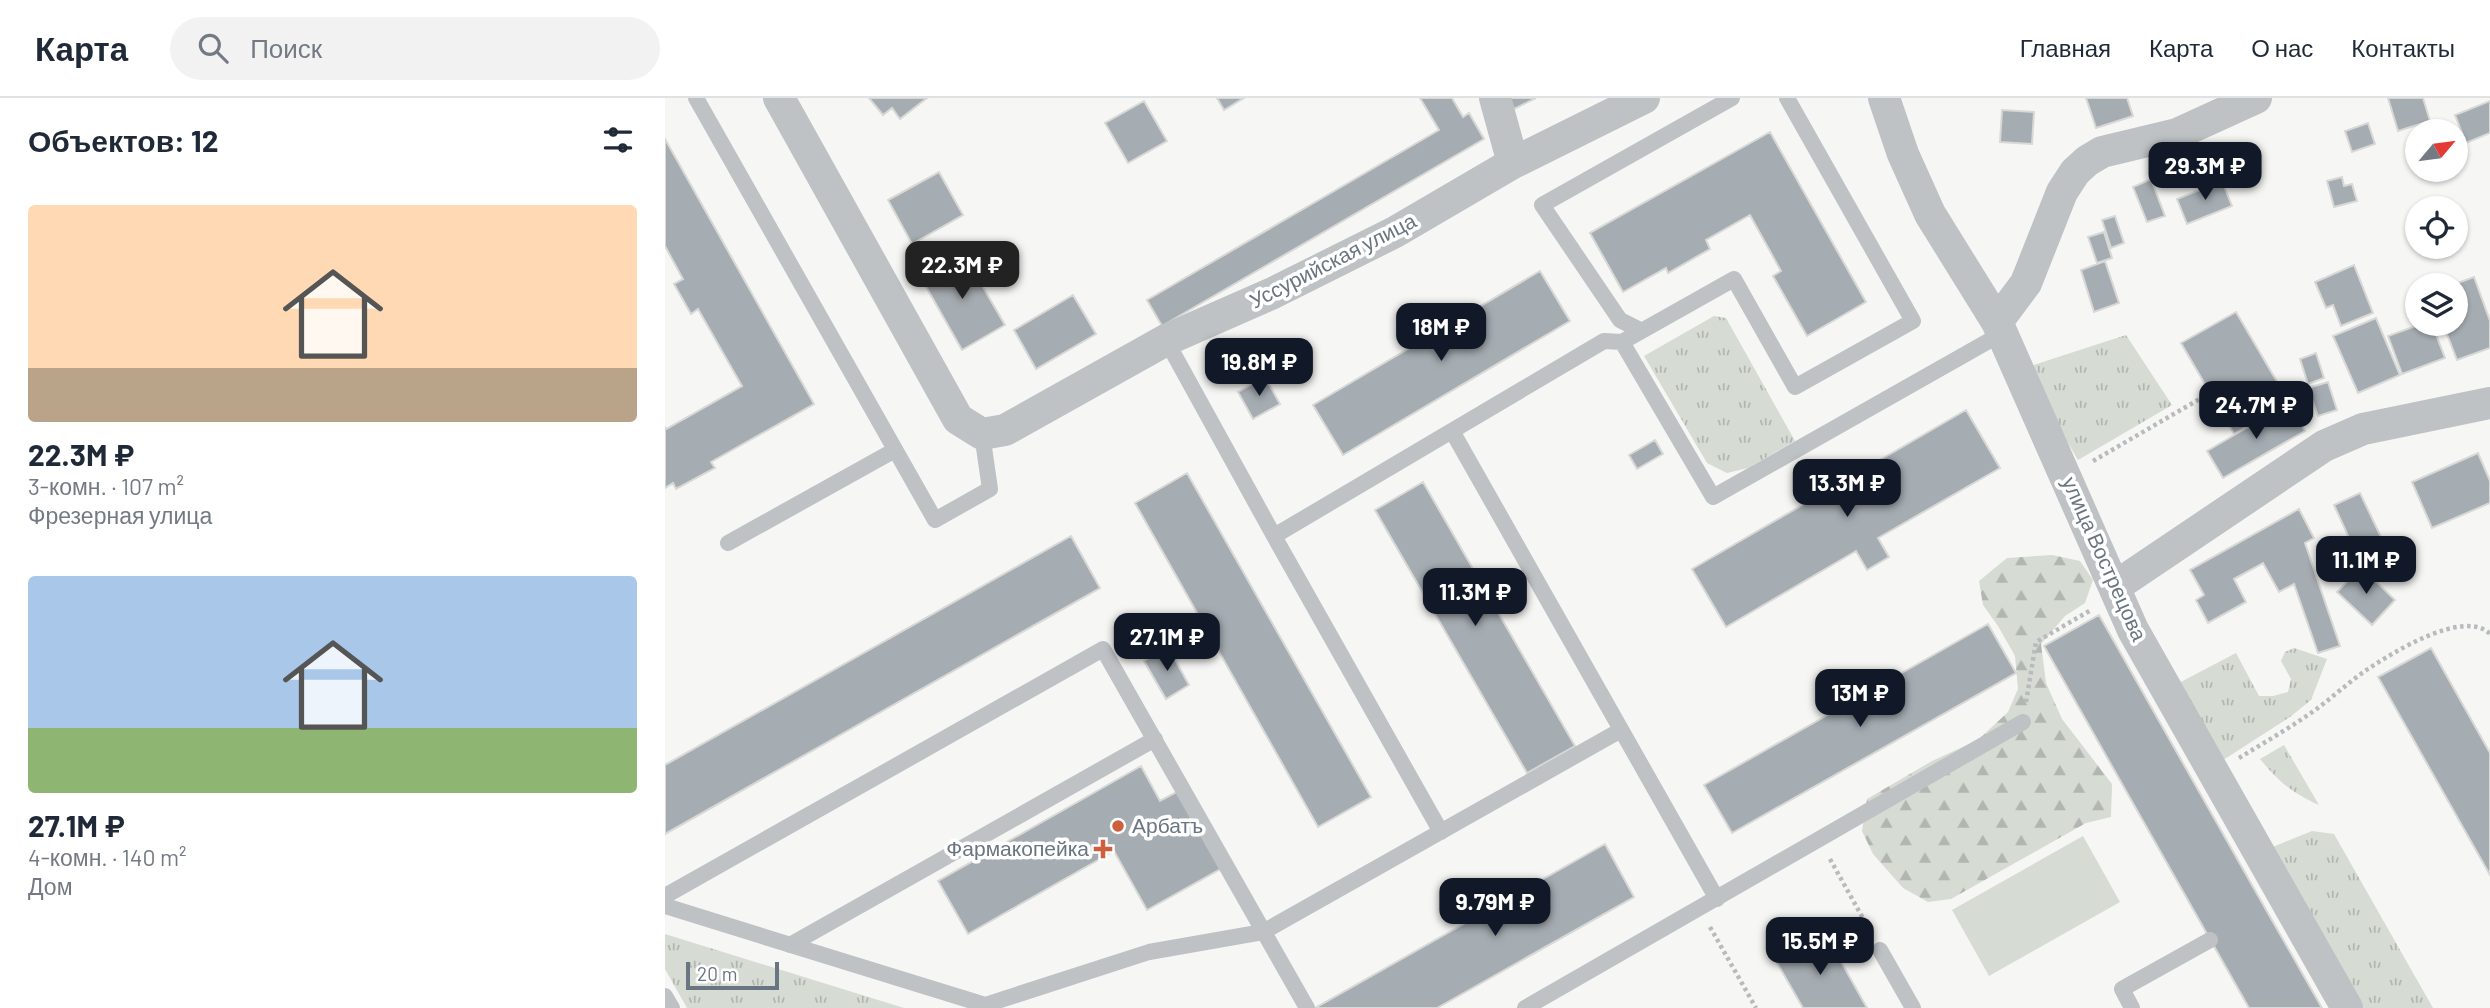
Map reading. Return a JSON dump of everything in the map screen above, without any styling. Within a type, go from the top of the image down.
[{"type":"street","points":[[779,98],[958,419],[982,434]]},
{"type":"street","points":[[1495,98],[1513,163]]},
{"type":"street","name":"Уссурийская улица","points":[[982,434],[1005,430],[1166,340],[1273,293],[1395,232],[1513,163],[1644,98]]},
{"type":"street","name":"улица Вострецова","points":[[1884,98],[1903,154],[1930,215],[1999,328],[2067,476],[2133,630],[2215,773],[2280,900],[2347,1008]]},
{"type":"street","points":[[1999,328],[2026,283],[2062,192],[2075,172],[2087,161],[2102,152],[2178,134],[2256,98]]},
{"type":"street","points":[[2117,590],[2324,446],[2343,436],[2363,429],[2490,403]]},
{"type":"lane","points":[[697,98],[935,520],[990,489],[982,434]]},
{"type":"lane","points":[[1642,331],[1620,320],[1542,205],[1732,98]]},
{"type":"lane","points":[[1274,537],[1604,341],[1622,342],[1734,279],[1795,387],[1913,321],[1787,98]]},
{"type":"lane","points":[[1622,342],[1713,497],[1999,328]]},
{"type":"lane","points":[[1166,340],[1441,832]]},
{"type":"lane","points":[[1452,431],[1717,900]]},
{"type":"lane","points":[[728,543],[895,450]]},
{"type":"lane","points":[[665,896],[1103,649],[1307,1008]]},
{"type":"lane","points":[[1525,1008],[2023,722]]},
{"type":"lane","points":[[665,906],[985,1005],[1149,952],[1263,932],[1621,730]]},
{"type":"lane","points":[[790,945],[1155,739]]},
{"type":"lane","points":[[2133,1008],[2122,989],[2210,940]]},
{"type":"lane","points":[[1880,950],[1913,1008]]},
{"type":"lane","points":[[665,996],[672,1008]]},
{"type":"path","points":[[2067,476],[2210,393]]},
{"type":"path","points":[[2023,722],[2036,642],[2117,590]]},
{"type":"path","points":[[2215,773],[2308,715],[2368,669],[2433,633],[2463,625],[2486,630],[2490,634]]},
{"type":"path","points":[[1819,840],[1880,950]]},
{"type":"path","points":[[1699,909],[1756,1008]]},
{"type":"green space","points":[[1714,316],[1726,318],[1795,441],[1748,468],[1727,473],[1707,463],[1644,356]]},
{"type":"green space","points":[[2126,335],[2172,405],[2078,460],[2024,368]]},
{"type":"green space","points":[[2052,555],[2080,561],[2093,580],[2085,603],[2065,616],[2041,644],[2046,683],[2062,719],[2112,784],[2111,817],[2086,823],[1951,899],[1928,902],[1903,888],[1873,854],[1862,831],[1867,799],[1932,761],[1978,740],[2008,712],[2018,689],[2015,656],[1983,605],[1979,581],[2007,558]]},
{"type":"green space","points":[[2294,648],[2327,659],[2311,700],[2290,717],[2217,764],[2175,685],[2236,653],[2259,696],[2288,692],[2291,679],[2281,661],[2285,652]]},
{"type":"green space","points":[[2284,745],[2319,805],[2286,786],[2260,759]]},
{"type":"green space","points":[[2312,831],[2334,834],[2433,1008],[2359,1008],[2270,848]]},
{"type":"green space","points":[[2083,836],[2120,902],[1989,976],[1952,910]]},
{"type":"green space","points":[[665,934],[904,1008],[687,1008],[665,969]]},
{"type":"building","points":[[869,98],[927,98],[900,119],[892,108],[883,115]]},
{"type":"building","points":[[1217,98],[1244,98],[1224,110]]},
{"type":"building","points":[[1420,98],[1452,98],[1463,117],[1469,113],[1484,139],[1162,326],[1147,300],[1439,130]]},
{"type":"building","points":[[1509,98],[1536,98],[1514,109]]},
{"type":"building","points":[[2086,98],[2127,98],[2133,116],[2096,128]]},
{"type":"building","points":[[2388,98],[2423,98],[2429,119],[2405,119],[2405,129],[2398,131]]},
{"type":"building","points":[[1144,101],[1167,141],[1128,163],[1105,123]]},
{"type":"building","points":[[2490,101],[2490,133],[2468,142],[2468,119],[2457,119],[2455,115]]},
{"type":"building","points":[[2002,110],[2034,112],[2032,144],[2000,142]]},
{"type":"building","points":[[2368,123],[2375,144],[2352,152],[2345,131]]},
{"type":"building","points":[[1770,132],[1866,302],[1807,336],[1773,276],[1781,271],[1750,215],[1706,240],[1710,249],[1668,273],[1666,268],[1623,292],[1590,233]]},
{"type":"building","points":[[665,139],[814,404],[711,462],[715,468],[676,489],[673,483],[665,488],[665,427],[666,429],[742,386],[698,309],[691,314],[674,284],[683,279],[665,246]]},
{"type":"building","points":[[939,172],[963,215],[912,244],[888,200]]},
{"type":"building","points":[[2342,177],[2344,186],[2352,184],[2357,201],[2334,207],[2327,181]]},
{"type":"building","points":[[2151,179],[2165,216],[2147,222],[2133,187]]},
{"type":"building","points":[[2222,181],[2232,206],[2187,224],[2177,199]]},
{"type":"building","points":[[2115,216],[2124,243],[2111,248],[2102,220]]},
{"type":"building","points":[[2104,232],[2112,258],[2097,263],[2088,237]]},
{"type":"building","points":[[962,251],[1005,325],[962,350],[920,276]]},
{"type":"building","points":[[2105,261],[2119,303],[2094,312],[2081,270]]},
{"type":"building","points":[[2354,265],[2373,313],[2341,326],[2333,305],[2326,308],[2315,282]]},
{"type":"building","points":[[1540,271],[1570,321],[1343,455],[1313,405]]},
{"type":"building","points":[[2474,277],[2490,321],[2490,348],[2457,360],[2448,336],[2468,336],[2468,279]]},
{"type":"building","points":[[1073,295],[1096,334],[1036,369],[1014,330]]},
{"type":"building","points":[[2236,312],[2289,402],[2234,434],[2181,343]]},
{"type":"building","points":[[2376,318],[2400,375],[2358,393],[2333,336]]},
{"type":"building","points":[[2405,330],[2405,336],[2437,336],[2445,358],[2402,374],[2388,336]]},
{"type":"building","points":[[2316,353],[2324,378],[2308,384],[2300,359]]},
{"type":"building","points":[[1265,377],[1280,404],[1253,419],[1238,392]]},
{"type":"building","points":[[2328,382],[2337,410],[2318,416],[2308,388]]},
{"type":"building","points":[[2289,403],[2305,431],[2223,478],[2207,451]]},
{"type":"building","points":[[1966,410],[2000,468],[1878,538],[1889,557],[1867,570],[1856,551],[1726,627],[1692,569]]},
{"type":"building","points":[[1655,440],[1663,454],[1637,469],[1629,455]]},
{"type":"building","points":[[2478,453],[2490,481],[2490,503],[2432,528],[2412,482]]},
{"type":"building","points":[[1187,473],[1371,797],[1318,827],[1135,503]]},
{"type":"building","points":[[1423,482],[1575,746],[1527,773],[1375,510]]},
{"type":"building","points":[[2360,493],[2382,539],[2355,551],[2334,505]]},
{"type":"building","points":[[2299,509],[2314,538],[2305,543],[2340,646],[2318,653],[2294,584],[2279,592],[2263,563],[2234,579],[2246,602],[2208,623],[2196,600],[2204,595],[2190,570]]},
{"type":"building","points":[[1071,536],[1100,588],[665,834],[665,765]]},
{"type":"building","points":[[2361,567],[2395,600],[2372,625],[2337,592]]},
{"type":"building","points":[[2099,615],[2322,1008],[2249,1008],[2044,646]]},
{"type":"building","points":[[1988,624],[2016,673],[1732,833],[1704,785]]},
{"type":"building","points":[[1168,647],[1189,685],[1166,699],[1144,661]]},
{"type":"building","points":[[2431,648],[2490,753],[2490,875],[2378,677]]},
{"type":"building","name":"Арбатъ","points":[[1141,766],[1160,801],[1180,790],[1224,867],[1147,910],[1114,851],[968,934],[938,881]]},
{"type":"building","points":[[1605,844],[1634,897],[1437,1008],[1315,1008]]},
{"type":"building","points":[[1825,934],[1867,1008],[1803,1008],[1776,961]]},
{"type":"place","name":"Арбатъ","points":[[1118,826]]},
{"type":"place","name":"Фармакопейка","points":[[1103,849]]}]
